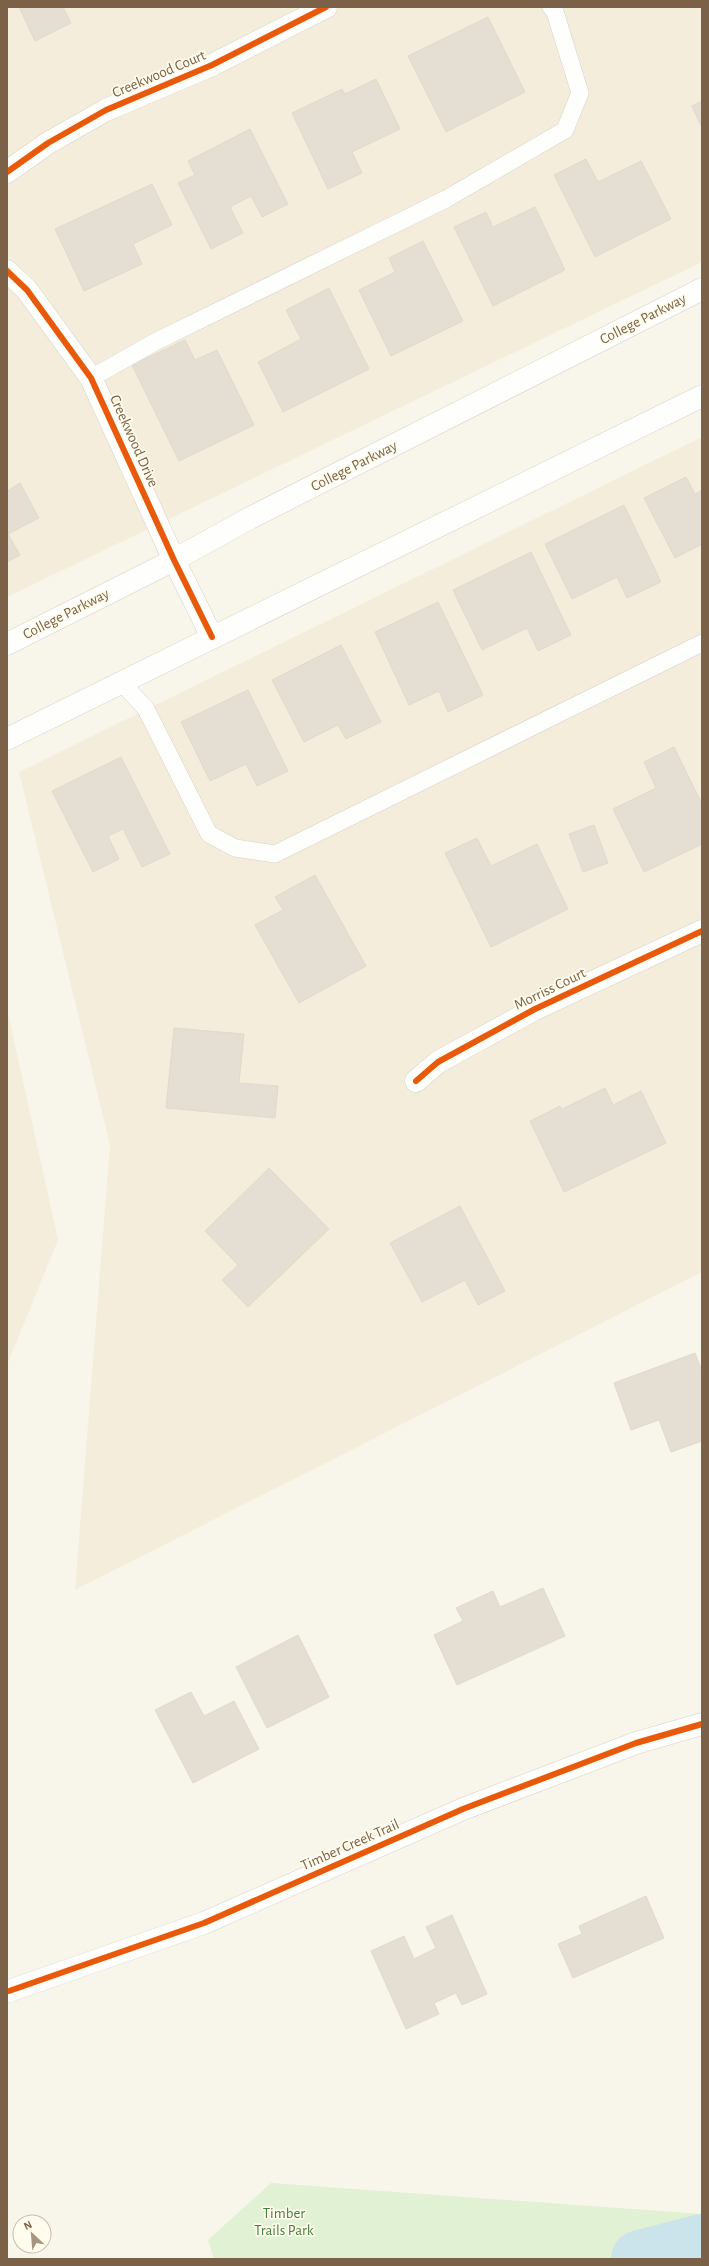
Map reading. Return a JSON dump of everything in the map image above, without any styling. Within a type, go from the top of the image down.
[{"type":"street","name":"Creekwood Court","points":[[7,172],[48,143],[106,110],[212,65],[326,7]]},
{"type":"street","name":"Creekwood Drive","points":[[7,271],[27,290],[91,378],[174,560],[212,638]]},
{"type":"street","name":"College Parkway","points":[[7,644],[174,560],[257,514],[702,290]]},
{"type":"street","points":[[7,739],[702,396]]},
{"type":"street","name":"Morriss Court","points":[[416,1082],[438,1062],[536,1009],[702,931]]},
{"type":"street","name":"Timber Creek Trail","points":[[9,1991],[204,1923],[470,1806],[636,1743],[702,1724]]},
{"type":"lane","points":[[91,378],[155,342],[446,199],[565,130],[580,93],[555,12],[551,7]]},
{"type":"lane","points":[[121,682],[146,709],[209,834],[235,848],[275,854],[702,642]]},
{"type":"shaded area","points":[[7,7],[702,7],[702,262],[7,597]]},
{"type":"shaded area","points":[[702,437],[702,1272],[75,1590],[110,1145],[19,772]]},
{"type":"shaded area","points":[[7,1009],[58,1240],[7,1365]]},
{"type":"green space","name":"Timber Trails Park","points":[[271,2183],[702,2214],[702,2259],[214,2259],[208,2240]]},
{"type":"building","points":[[19,7],[63,7],[71,23],[35,41]]},
{"type":"building","points":[[488,17],[525,92],[446,132],[408,56]]},
{"type":"building","points":[[376,79],[400,129],[352,152],[362,173],[328,189],[292,113],[342,89],[345,94]]},
{"type":"building","points":[[702,101],[702,128],[692,106]]},
{"type":"building","points":[[250,129],[288,204],[262,217],[251,196],[230,207],[243,233],[211,249],[178,183],[195,175],[188,161]]},
{"type":"building","points":[[586,159],[598,182],[641,161],[671,219],[595,257],[554,175]]},
{"type":"building","points":[[152,184],[172,225],[133,244],[142,264],[84,291],[55,229]]},
{"type":"building","points":[[535,207],[565,270],[493,306],[454,227],[486,212],[493,227]]},
{"type":"building","points":[[423,241],[463,321],[391,356],[359,290],[395,272],[389,258]]},
{"type":"building","points":[[329,288],[369,369],[283,412],[258,362],[301,339],[286,310]]},
{"type":"building","points":[[185,340],[195,360],[217,350],[254,425],[179,461],[132,365]]},
{"type":"building","points":[[686,477],[695,494],[702,490],[702,544],[675,558],[644,498]]},
{"type":"building","points":[[20,483],[39,518],[8,534],[20,555],[7,562],[7,491]]},
{"type":"building","points":[[624,505],[661,582],[627,598],[617,577],[572,599],[545,544]]},
{"type":"building","points":[[531,552],[571,635],[538,651],[527,628],[482,650],[453,590]]},
{"type":"building","points":[[438,602],[483,695],[448,712],[439,691],[409,705],[375,632]]},
{"type":"building","points":[[341,645],[381,722],[346,739],[338,725],[304,742],[272,680]]},
{"type":"building","points":[[248,690],[288,771],[257,786],[246,764],[210,781],[181,722]]},
{"type":"building","points":[[674,747],[702,804],[702,844],[644,872],[613,809],[656,788],[644,762]]},
{"type":"building","points":[[121,757],[170,854],[142,867],[123,829],[108,836],[119,859],[93,872],[52,791]]},
{"type":"building","points":[[594,825],[608,863],[583,872],[569,834]]},
{"type":"building","points":[[477,838],[491,866],[537,844],[568,909],[491,947],[445,853]]},
{"type":"building","points":[[315,875],[366,966],[299,1003],[255,925],[283,910],[275,897]]},
{"type":"building","points":[[174,1028],[244,1034],[239,1083],[278,1086],[275,1118],[166,1108]]},
{"type":"building","points":[[605,1088],[613,1105],[641,1091],[666,1143],[564,1192],[530,1121],[560,1106],[562,1109]]},
{"type":"building","points":[[269,1168],[329,1229],[248,1307],[222,1280],[238,1265],[205,1231]]},
{"type":"building","points":[[460,1206],[505,1291],[478,1305],[465,1280],[422,1302],[390,1243]]},
{"type":"building","points":[[695,1353],[702,1371],[702,1441],[671,1452],[659,1420],[631,1430],[614,1383]]},
{"type":"building","points":[[543,1588],[565,1636],[457,1685],[434,1635],[463,1621],[456,1608],[493,1591],[500,1607]]},
{"type":"building","points":[[298,1635],[329,1697],[267,1728],[236,1667]]},
{"type":"building","points":[[191,1692],[204,1716],[234,1701],[259,1749],[193,1783],[155,1710]]},
{"type":"building","points":[[646,1896],[664,1938],[573,1978],[558,1944],[582,1934],[579,1926]]},
{"type":"building","points":[[452,1915],[487,1994],[462,2005],[456,1993],[434,2003],[439,2014],[406,2029],[371,1951],[404,1936],[414,1959],[436,1948],[426,1927]]},
{"type":"waterway","points":[[640,2259],[702,2243]]},
{"type":"cycle path","points":[[7,172],[48,143],[106,110],[212,65],[326,7]]},
{"type":"cycle path","points":[[7,271],[27,290],[91,378],[174,560],[212,637]]},
{"type":"cycle path","points":[[416,1081],[438,1062],[535,1009],[702,931]]},
{"type":"cycle path","points":[[9,1991],[204,1923],[463,1809],[636,1743],[702,1724]]}]
